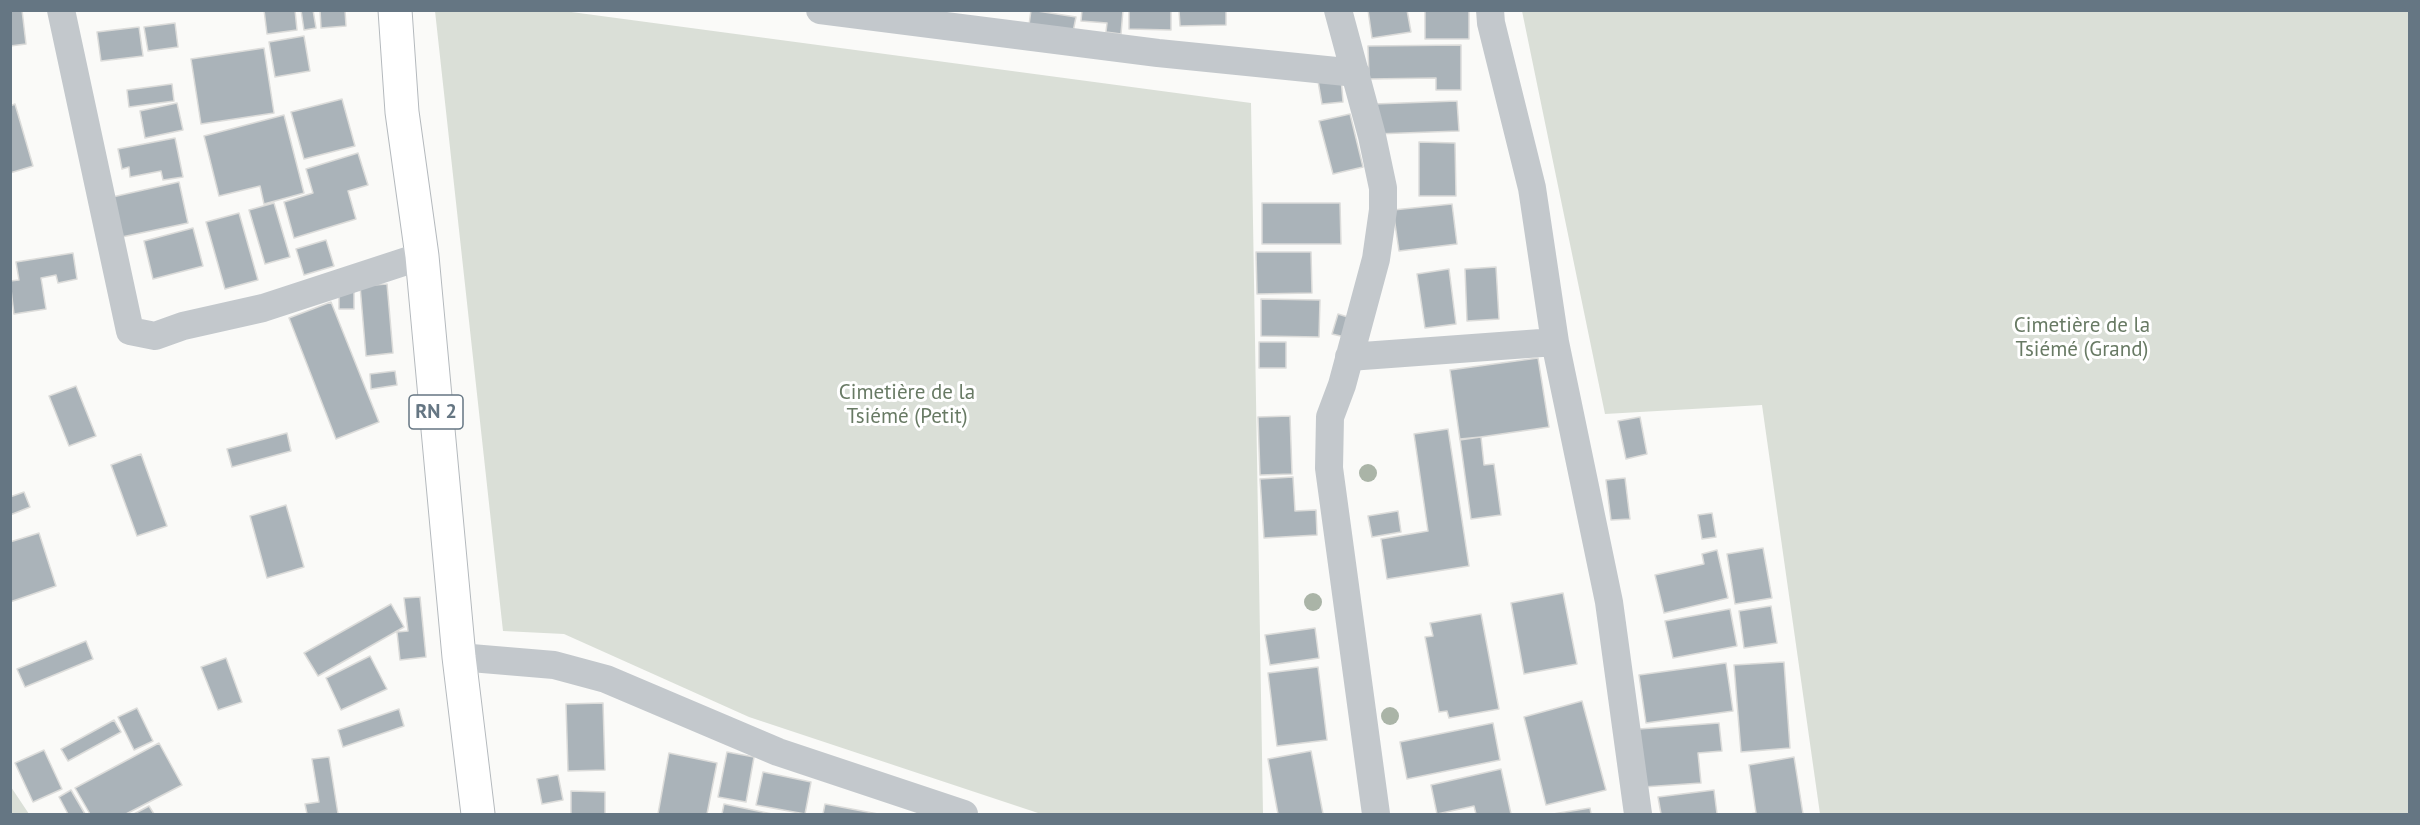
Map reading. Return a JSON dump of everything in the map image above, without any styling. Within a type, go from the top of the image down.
[{"type":"highway","name":"RN 2","points":[[395,10],[402,112],[422,256],[459,657],[478,814]]},
{"type":"street","points":[[61,10],[130,331],[155,336],[183,326],[263,308],[422,256]]},
{"type":"street","points":[[820,10],[1158,53],[1356,73]]},
{"type":"street","points":[[1338,10],[1381,174],[1383,210],[1376,259],[1330,417],[1329,468],[1376,814]]},
{"type":"street","points":[[1490,10],[1491,23],[1532,188],[1555,342],[1609,602],[1638,814]]},
{"type":"street","points":[[1349,357],[1555,342]]},
{"type":"street","points":[[459,657],[554,665],[606,679],[778,752],[958,814]]},
{"type":"green space","name":"Cimetière de la Tsiémé (Petit)","points":[[435,11],[564,11],[1251,103],[1263,814],[1041,814],[749,717],[564,634],[503,631]]},
{"type":"green space","name":"Cimetière de la Tsiémé (Grand)","points":[[1522,11],[2409,11],[2409,814],[1820,814],[1762,405],[1605,414]]},
{"type":"green space","points":[[11,787],[29,814],[11,814]]},
{"type":"building","points":[[10,10],[22,10],[26,44],[10,46]]},
{"type":"building","points":[[264,10],[295,10],[297,30],[267,34]]},
{"type":"building","points":[[301,10],[313,10],[316,28],[304,30]]},
{"type":"building","points":[[320,10],[345,10],[346,26],[321,28]]},
{"type":"building","points":[[1031,10],[1076,17],[1073,32],[1029,25]]},
{"type":"building","points":[[1082,10],[1123,10],[1121,34],[1106,32],[1107,23],[1081,21]]},
{"type":"building","points":[[1129,10],[1171,10],[1171,30],[1129,29]]},
{"type":"building","points":[[1179,10],[1226,10],[1226,25],[1180,26]]},
{"type":"building","points":[[1368,10],[1407,10],[1411,32],[1372,38]]},
{"type":"building","points":[[1425,10],[1469,10],[1469,39],[1425,39]]},
{"type":"building","points":[[175,23],[178,47],[148,51],[144,27]]},
{"type":"building","points":[[139,27],[143,56],[101,61],[97,32]]},
{"type":"building","points":[[304,36],[310,71],[275,77],[269,42]]},
{"type":"building","points":[[1461,45],[1461,90],[1436,90],[1436,78],[1369,79],[1368,46]]},
{"type":"building","points":[[264,48],[274,113],[201,124],[191,59]]},
{"type":"building","points":[[1341,78],[1343,102],[1322,104],[1318,81]]},
{"type":"building","points":[[172,84],[174,101],[129,107],[127,90]]},
{"type":"building","points":[[342,99],[355,146],[304,159],[291,112]]},
{"type":"building","points":[[1457,101],[1459,131],[1375,134],[1374,104]]},
{"type":"building","points":[[177,103],[183,130],[145,138],[140,111]]},
{"type":"building","points":[[15,104],[33,166],[10,173],[10,106]]},
{"type":"building","points":[[1350,114],[1363,167],[1333,174],[1319,121]]},
{"type":"building","points":[[284,115],[304,193],[264,204],[260,186],[219,196],[204,136]]},
{"type":"building","points":[[175,138],[183,177],[163,180],[161,171],[130,177],[129,167],[122,169],[118,149]]},
{"type":"building","points":[[1419,142],[1455,143],[1456,196],[1419,196]]},
{"type":"building","points":[[358,153],[368,185],[348,191],[356,219],[294,238],[284,202],[313,193],[306,169]]},
{"type":"building","points":[[179,182],[188,223],[117,238],[108,198]]},
{"type":"building","points":[[274,203],[290,257],[265,264],[249,210]]},
{"type":"building","points":[[1262,203],[1340,203],[1341,244],[1262,244]]},
{"type":"building","points":[[1452,204],[1457,244],[1399,251],[1393,210]]},
{"type":"building","points":[[239,213],[258,280],[225,289],[206,222]]},
{"type":"building","points":[[193,228],[203,266],[153,279],[144,241]]},
{"type":"building","points":[[326,240],[334,266],[304,275],[296,249]]},
{"type":"building","points":[[1256,252],[1311,252],[1312,293],[1257,294]]},
{"type":"building","points":[[73,253],[77,279],[58,283],[56,275],[41,278],[46,309],[14,314],[10,281],[19,280],[16,262]]},
{"type":"building","points":[[1496,267],[1499,319],[1467,321],[1465,269]]},
{"type":"building","points":[[1449,269],[1456,324],[1425,328],[1417,274]]},
{"type":"building","points":[[387,284],[393,353],[366,356],[360,286]]},
{"type":"building","points":[[339,288],[354,288],[354,309],[339,309]]},
{"type":"building","points":[[1261,299],[1320,300],[1319,337],[1261,336]]},
{"type":"building","points":[[331,302],[379,422],[336,439],[289,318]]},
{"type":"building","points":[[1338,314],[1351,318],[1345,337],[1332,334]]},
{"type":"building","points":[[1259,342],[1286,342],[1286,368],[1259,368]]},
{"type":"building","points":[[1538,358],[1549,427],[1460,440],[1450,370]]},
{"type":"building","points":[[395,371],[397,385],[371,389],[370,374]]},
{"type":"building","points":[[76,386],[96,436],[69,446],[49,396]]},
{"type":"building","points":[[1290,416],[1292,474],[1260,475],[1258,417]]},
{"type":"building","points":[[1640,417],[1647,454],[1626,459],[1618,421]]},
{"type":"building","points":[[1448,429],[1469,566],[1387,579],[1381,539],[1428,531],[1414,434]]},
{"type":"building","points":[[287,433],[291,451],[232,467],[227,449]]},
{"type":"building","points":[[1481,437],[1484,465],[1494,464],[1501,515],[1471,519],[1460,439]]},
{"type":"building","points":[[141,454],[167,526],[137,536],[111,465]]},
{"type":"building","points":[[1293,477],[1295,511],[1316,510],[1317,535],[1264,538],[1260,479]]},
{"type":"building","points":[[1625,478],[1630,519],[1611,520],[1606,480]]},
{"type":"building","points":[[24,492],[30,507],[10,515],[10,497]]},
{"type":"building","points":[[286,505],[304,567],[267,578],[250,516]]},
{"type":"building","points":[[1398,511],[1401,532],[1372,537],[1368,516]]},
{"type":"building","points":[[1712,513],[1716,537],[1702,539],[1698,515]]},
{"type":"building","points":[[39,533],[56,586],[10,602],[10,542]]},
{"type":"building","points":[[1763,548],[1772,598],[1735,604],[1727,554]]},
{"type":"building","points":[[1717,550],[1728,598],[1664,613],[1655,575],[1704,564],[1702,554]]},
{"type":"building","points":[[1563,593],[1577,664],[1524,674],[1511,603]]},
{"type":"building","points":[[420,597],[426,657],[400,660],[397,632],[408,631],[404,598]]},
{"type":"building","points":[[391,604],[404,627],[318,676],[304,653]]},
{"type":"building","points":[[1771,606],[1777,643],[1744,648],[1739,611]]},
{"type":"building","points":[[1730,609],[1737,646],[1673,658],[1665,621]]},
{"type":"building","points":[[1481,614],[1499,709],[1449,718],[1447,711],[1439,712],[1425,637],[1433,636],[1430,623]]},
{"type":"building","points":[[1315,628],[1319,658],[1270,665],[1265,635]]},
{"type":"building","points":[[86,641],[93,659],[25,687],[17,669]]},
{"type":"building","points":[[370,656],[387,689],[341,710],[326,678]]},
{"type":"building","points":[[226,658],[242,702],[218,710],[201,667]]},
{"type":"building","points":[[1784,662],[1790,748],[1741,752],[1734,665]]},
{"type":"building","points":[[1726,663],[1733,711],[1646,723],[1639,675]]},
{"type":"building","points":[[1318,667],[1327,740],[1277,746],[1268,673]]},
{"type":"building","points":[[1582,701],[1606,790],[1546,805],[1524,717]]},
{"type":"building","points":[[603,703],[605,770],[568,771],[566,704]]},
{"type":"building","points":[[137,708],[153,741],[134,750],[118,717]]},
{"type":"building","points":[[399,709],[404,726],[343,747],[338,730]]},
{"type":"building","points":[[114,720],[121,732],[68,761],[61,749]]},
{"type":"building","points":[[1493,723],[1500,760],[1407,779],[1400,742]]},
{"type":"building","points":[[1719,723],[1722,751],[1698,753],[1701,783],[1643,787],[1639,729]]},
{"type":"building","points":[[159,743],[182,785],[126,814],[90,814],[75,788]]},
{"type":"building","points":[[44,750],[62,789],[33,802],[15,763]]},
{"type":"building","points":[[1311,751],[1323,814],[1278,814],[1268,759]]},
{"type":"building","points":[[727,752],[754,757],[746,802],[718,797]]},
{"type":"building","points":[[669,753],[717,763],[707,814],[658,814]]},
{"type":"building","points":[[329,757],[338,814],[307,814],[305,804],[319,802],[312,759]]},
{"type":"building","points":[[1794,757],[1803,814],[1750,814],[1756,813],[1749,765]]},
{"type":"building","points":[[1501,769],[1511,814],[1476,814],[1474,806],[1437,814],[1431,785]]},
{"type":"building","points":[[763,772],[811,782],[805,814],[756,805]]},
{"type":"building","points":[[558,775],[563,800],[542,804],[537,779]]},
{"type":"building","points":[[71,790],[85,814],[68,814],[59,797]]},
{"type":"building","points":[[1714,790],[1717,814],[1661,814],[1658,797]]},
{"type":"building","points":[[571,791],[605,792],[605,814],[571,814]]},
{"type":"building","points":[[724,804],[772,814],[722,814]]},
{"type":"building","points":[[825,804],[878,814],[823,814]]},
{"type":"building","points":[[149,806],[154,814],[134,814]]},
{"type":"building","points":[[1590,808],[1591,814],[1553,814]]}]
